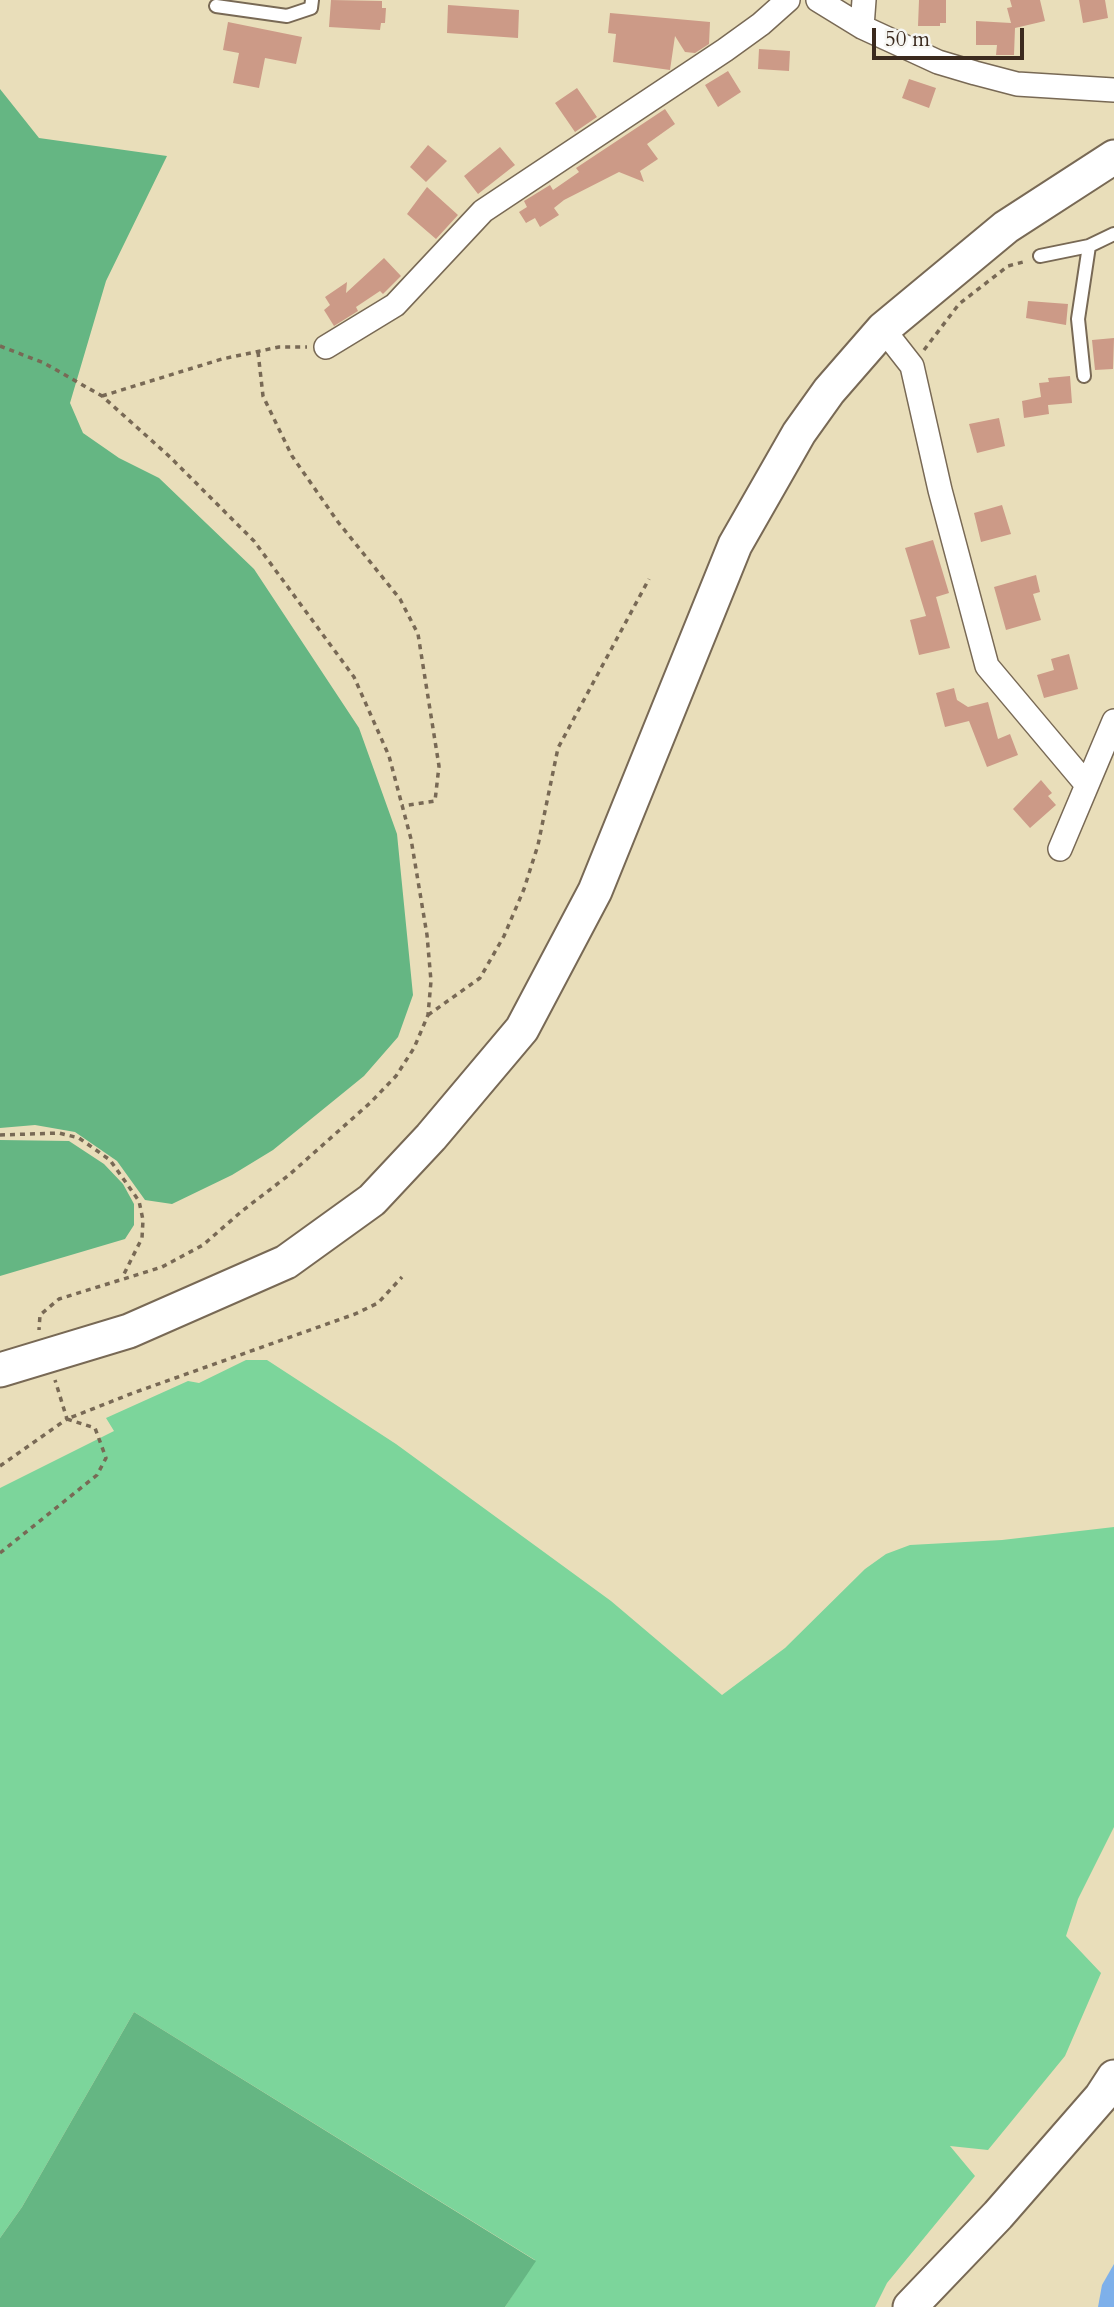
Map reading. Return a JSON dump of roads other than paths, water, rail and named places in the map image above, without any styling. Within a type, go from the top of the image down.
[{"type":"street","points":[[326,347],[395,305],[483,211],[725,50],[788,0]]},
{"type":"street","points":[[818,0],[862,27],[938,62],[1017,84],[1114,90]]},
{"type":"street","points":[[862,27],[864,0]]},
{"type":"street","points":[[0,1370],[129,1331],[286,1262],[372,1200],[431,1137],[522,1029],[595,891],[735,545],[799,433],[829,391],[883,329],[1006,227],[1114,157]]},
{"type":"street","points":[[883,329],[912,366],[940,490],[987,666],[1087,785]]},
{"type":"street","points":[[1059,849],[1114,721]]},
{"type":"street","points":[[910,2307],[998,2215],[1114,2077]]},
{"type":"lane","points":[[216,6],[287,16],[311,8],[312,0]]},
{"type":"lane","points":[[1040,256],[1089,246],[1114,234]]},
{"type":"lane","points":[[1084,376],[1078,319],[1089,246]]},
{"type":"water","points":[[1114,2264],[1114,2307],[1098,2307],[1102,2285]]}]
